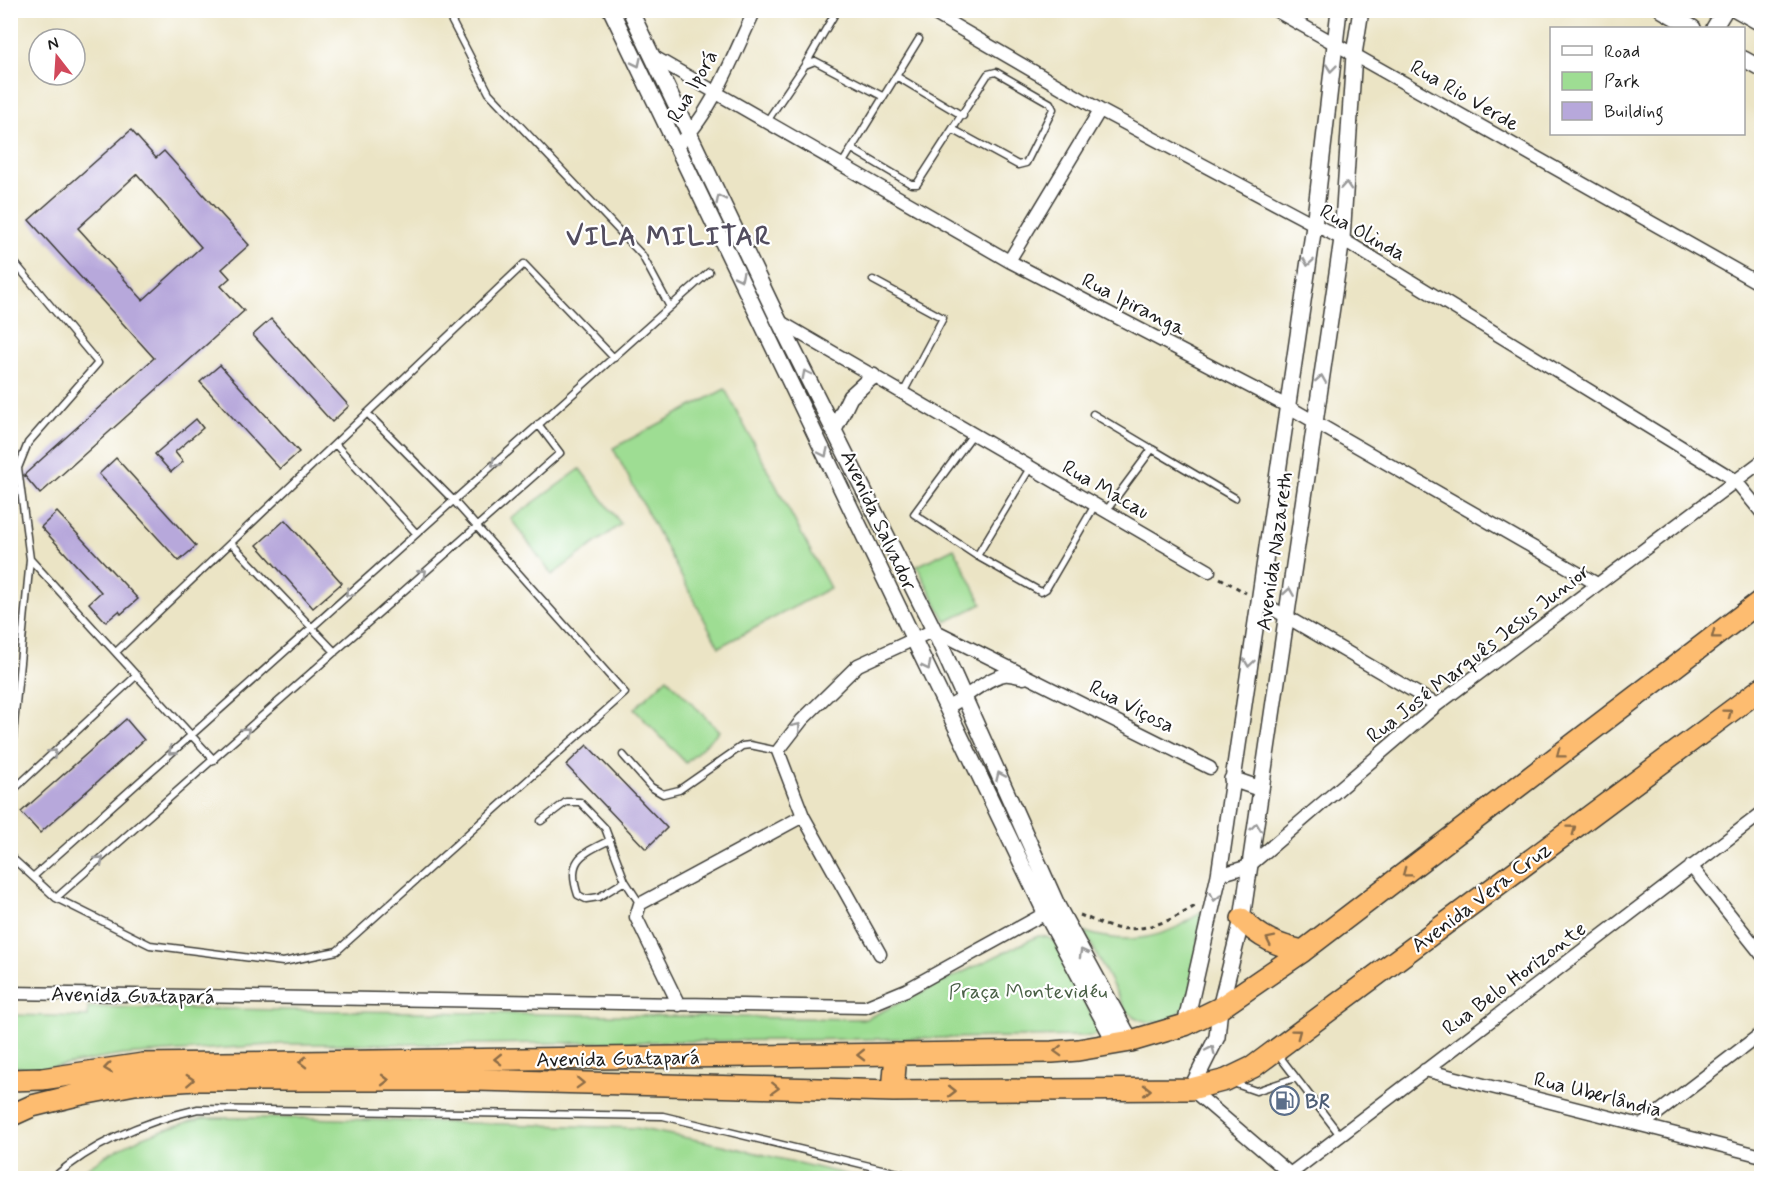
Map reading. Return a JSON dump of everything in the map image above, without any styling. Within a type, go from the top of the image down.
[{"type":"highway","points":[[1220,1008],[1303,951],[1761,600]]},
{"type":"highway","name":"Avenida Vera Cruz","points":[[1191,1089],[1234,1076],[1275,1050],[1761,688]]},
{"type":"highway","points":[[1242,919],[1253,931],[1270,941],[1303,951]]},
{"type":"highway","name":"Avenida Guatapará","points":[[10,1080],[24,1081],[143,1064],[1078,1050],[1124,1042],[1185,1025],[1220,1008]]},
{"type":"highway","points":[[893,1091],[896,1054]]},
{"type":"highway","name":"Avenida Guatapará","points":[[10,1116],[32,1106],[77,1095],[135,1084],[196,1080],[476,1080],[893,1091],[1191,1089]]},
{"type":"street","name":"Avenida Salvador","points":[[611,10],[914,640],[1052,910],[1124,1042]]},
{"type":"street","name":"Avenida Salvador","points":[[630,10],[779,321],[934,630],[966,699],[1052,910]]},
{"type":"street","name":"Rua Iporá","points":[[676,146],[690,135],[716,91],[755,10]]},
{"type":"street","name":"Rua Olinda","points":[[928,10],[1100,110],[1342,239],[1735,480],[1761,513]]},
{"type":"street","name":"Rua Rio Verde","points":[[1275,10],[1761,285]]},
{"type":"street","name":"Avenida Nazareth","points":[[1185,1025],[1219,874],[1314,226],[1339,10]]},
{"type":"street","name":"Avenida Nazareth","points":[[1191,1089],[1217,1037],[1220,1008],[1242,919],[1342,239],[1354,54],[1361,10]]},
{"type":"street","points":[[1662,10],[1691,27]]},
{"type":"street","points":[[1715,27],[1725,10]]},
{"type":"street","points":[[1737,10],[1761,24]]},
{"type":"street","name":"Rua Ipiranga","points":[[654,57],[1009,261],[1315,421],[1597,585]]},
{"type":"street","points":[[1745,60],[1761,69]]},
{"type":"street","points":[[1009,261],[1100,110]]},
{"type":"street","name":"Rua Macau","points":[[755,308],[1209,572]]},
{"type":"street","points":[[834,430],[850,398],[873,376]]},
{"type":"street","name":"Rua José Marquês Jesus Junior","points":[[1219,874],[1249,866],[1437,705],[1761,461]]},
{"type":"street","points":[[1258,600],[1437,705]]},
{"type":"street","points":[[880,954],[803,816],[778,751],[802,720],[858,665],[934,630]]},
{"type":"street","name":"Rua Viçosa","points":[[934,630],[1210,768]]},
{"type":"street","name":"Rua Viçosa","points":[[948,707],[966,699],[986,683],[1005,675],[1037,680]]},
{"type":"street","points":[[1232,779],[1261,789]]},
{"type":"street","name":"Rua Belo Horizonte","points":[[1292,1176],[1340,1135],[1761,813]]},
{"type":"street","points":[[679,1005],[636,917],[639,904],[803,816]]},
{"type":"street","points":[[1691,866],[1761,955]]},
{"type":"street","name":"Avenida Guatapará","points":[[10,993],[865,1007],[906,990],[1052,910]]},
{"type":"street","points":[[1642,1125],[1761,1033]]},
{"type":"street","name":"Rua Uberlândia","points":[[1425,1070],[1761,1156]]},
{"type":"street","points":[[1191,1089],[1292,1176]]},
{"type":"lane","points":[[446,10],[489,93],[642,255],[670,307]]},
{"type":"lane","points":[[767,121],[805,65],[837,10]]},
{"type":"lane","points":[[842,164],[919,39]]},
{"type":"lane","points":[[805,65],[815,62],[882,96]]},
{"type":"lane","points":[[852,149],[911,184],[917,184],[954,130],[988,74],[996,72],[1050,103],[1053,109],[1026,163],[1018,165],[954,130]]},
{"type":"lane","points":[[896,76],[963,116]]},
{"type":"lane","points":[[10,258],[98,363],[28,442],[18,468],[30,559],[10,766]]},
{"type":"lane","points":[[116,652],[369,415],[524,264],[614,358]]},
{"type":"lane","points":[[34,876],[709,272]]},
{"type":"lane","points":[[873,280],[943,318],[903,393]]},
{"type":"lane","points":[[1093,414],[1235,498]]},
{"type":"lane","points":[[10,856],[56,898],[150,945],[283,962],[337,951],[625,693],[453,500],[369,415]]},
{"type":"lane","points":[[56,898],[560,453],[538,424]]},
{"type":"lane","points":[[973,434],[914,514],[978,556],[1041,591],[1046,589],[1100,508],[1152,449]]},
{"type":"lane","points":[[336,445],[416,533]]},
{"type":"lane","points":[[978,556],[1030,468]]},
{"type":"lane","points":[[231,544],[335,652]]},
{"type":"lane","points":[[30,559],[214,760]]},
{"type":"lane","points":[[10,793],[137,675]]},
{"type":"lane","points":[[622,755],[651,787],[663,794],[679,790],[742,746],[750,745],[778,751]]},
{"type":"lane","points":[[541,821],[566,802],[580,802],[605,828],[625,881],[639,904]]},
{"type":"lane","points":[[610,840],[576,860],[572,868],[578,895],[586,899],[598,897],[625,881]]},
{"type":"lane","points":[[1275,1050],[1340,1135]]},
{"type":"lane","points":[[1234,1076],[1256,1091]]},
{"type":"lane","points":[[1234,1076],[1256,1091]]},
{"type":"lane","points":[[1256,1091],[1295,1078]]},
{"type":"lane","points":[[53,1179],[108,1142],[156,1119],[198,1109],[663,1116],[919,1179]]},
{"type":"path","points":[[1209,572],[1258,600]]},
{"type":"path","points":[[1052,910],[1116,928],[1146,927],[1178,917],[1216,891]]},
{"type":"green space","points":[[725,389],[830,588],[719,647],[613,448]]},
{"type":"green space","points":[[580,469],[621,524],[552,575],[511,519]]},
{"type":"green space","points":[[954,548],[982,604],[946,622],[917,566]]},
{"type":"green space","points":[[667,678],[719,731],[686,763],[634,709]]},
{"type":"green space","points":[[1203,910],[1190,999],[1177,1014],[1161,1022],[1143,1021],[1134,1017],[1126,1011],[1085,932],[1117,939],[1147,937],[1176,928]]},
{"type":"green space","name":"Praça Montevidéu","points":[[1038,936],[1047,937],[1056,943],[1100,1032],[1093,1036],[478,1044],[284,1044],[122,1055],[36,1070],[11,1066],[10,1015],[88,1017],[88,1007],[866,1019]]},
{"type":"green space","points":[[203,1118],[303,1118],[636,1128],[723,1145],[861,1178],[73,1178],[119,1148]]},
{"type":"building","points":[[131,130],[156,158],[164,151],[249,245],[222,269],[230,278],[221,286],[244,311],[40,494],[24,475],[154,358],[29,220]],"holes":[[[137,174],[201,247],[143,300],[78,228]]]},
{"type":"building","points":[[271,319],[349,406],[332,422],[253,335]]},
{"type":"building","points":[[220,365],[299,452],[280,469],[200,382]]},
{"type":"building","points":[[196,419],[203,428],[175,452],[183,462],[171,472],[155,454]]},
{"type":"building","points":[[116,458],[196,546],[179,561],[99,474]]},
{"type":"building","points":[[57,512],[138,599],[121,614],[119,611],[106,622],[89,603],[101,592],[41,527]]},
{"type":"building","points":[[285,520],[342,583],[313,608],[257,545]]},
{"type":"building","points":[[126,719],[144,740],[40,833],[21,812]]},
{"type":"building","points":[[587,745],[667,828],[646,849],[566,765]]},
{"type":"place","name":"BR","points":[[1284,1101]]},
{"type":"district","name":"VILA MILITAR","points":[[669,236]]}]
